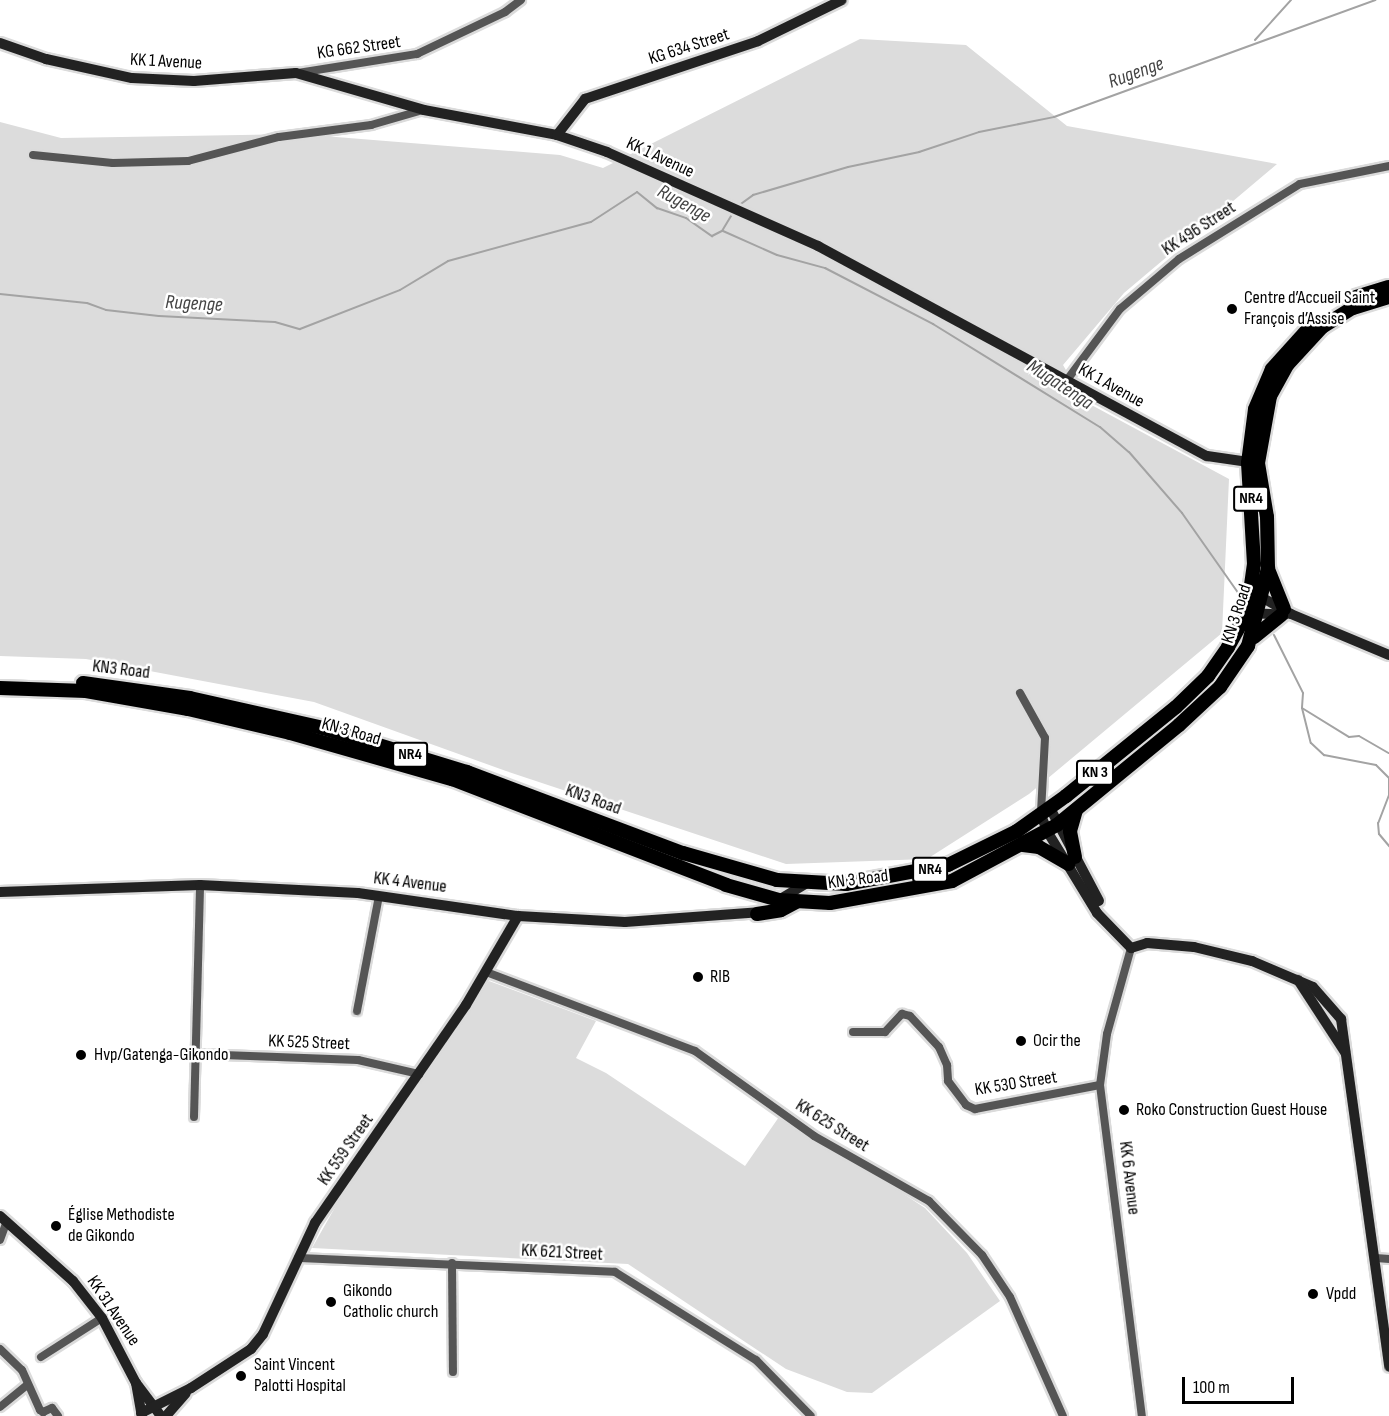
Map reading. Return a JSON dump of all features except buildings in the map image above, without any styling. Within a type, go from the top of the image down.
[{"type":"highway","name":"KN 3 Road","points":[[0,688],[86,691],[189,704],[453,779],[759,895],[779,900],[796,902],[880,897],[936,886],[973,872],[1052,828],[1179,726],[1220,687],[1248,646],[1255,603],[1256,544],[1253,463],[1255,410],[1282,355],[1296,338],[1336,308],[1389,287]]},
{"type":"highway","name":"KN 3 Road","points":[[1139,737],[1208,676],[1255,603],[1268,568],[1268,517],[1253,463],[1270,396],[1299,350],[1340,315],[1389,297]]},
{"type":"highway","points":[[1248,646],[1256,633],[1285,613],[1268,568]]},
{"type":"highway","name":"KN3 Road","points":[[0,679],[100,684],[189,704],[290,719],[467,772],[730,868],[807,883],[887,879],[948,865],[980,852],[1046,811],[1139,737]]},
{"type":"highway","points":[[1023,845],[1039,847],[1072,860],[1070,831],[1077,807]]},
{"type":"highway","points":[[759,895],[760,913],[781,910],[796,902]]},
{"type":"main road","name":"KG 634 Street","points":[[557,135],[585,99],[758,41],[842,0]]},
{"type":"main road","name":"KK 1 Avenue","points":[[0,43],[73,66],[132,78],[194,81],[296,74],[424,110],[557,135],[607,152],[818,246],[1208,456],[1253,463]]},
{"type":"main road","points":[[1255,603],[1389,655]]},
{"type":"main road","points":[[1046,811],[1052,828],[1072,860],[1097,913],[1104,916],[1131,948],[1146,943],[1194,947],[1252,962],[1313,987],[1333,1006],[1341,1019],[1349,1058],[1389,1367]]},
{"type":"main road","points":[[760,913],[807,883]]},
{"type":"main road","name":"KK 4 Avenue","points":[[0,892],[200,885],[379,896],[518,916],[625,922],[760,913]]},
{"type":"main road","name":"KK 559 Street","points":[[140,1415],[190,1388],[251,1349],[263,1334],[315,1223],[419,1074],[486,972],[518,916]]},
{"type":"main road","points":[[1298,980],[1349,1058]]},
{"type":"main road","name":"KK 31 Avenue","points":[[3,1219],[73,1281],[102,1318],[136,1383],[156,1405],[161,1416]]},
{"type":"main road","name":"KK 31 Avenue","points":[[136,1383],[140,1415]]},
{"type":"main road","name":"KK 559 Street","points":[[166,1416],[190,1388]]},
{"type":"street","name":"KG 662 Street","points":[[296,74],[417,54],[505,12],[521,0]]},
{"type":"street","points":[[33,155],[113,163],[188,161],[279,137],[371,125],[424,110]]},
{"type":"street","name":"KK 496 Street","points":[[1068,380],[1120,309],[1179,259],[1300,184],[1389,166]]},
{"type":"street","points":[[1020,693],[1038,719],[1046,738],[1044,786],[1046,811]]},
{"type":"street","points":[[194,1118],[200,885]]},
{"type":"street","points":[[357,1011],[379,896]]},
{"type":"street","name":"KK 6 Avenue","points":[[1131,948],[1107,1034],[1100,1085],[1142,1416]]},
{"type":"street","name":"KK 625 Street","points":[[486,972],[694,1051],[814,1136],[929,1201],[982,1255],[1010,1297],[1062,1416]]},
{"type":"street","name":"KK 530 Street","points":[[854,1032],[885,1032],[902,1014],[910,1016],[939,1047],[948,1065],[948,1081],[966,1105],[975,1109],[1100,1085]]},
{"type":"street","name":"KK 525 Street","points":[[196,1054],[358,1060],[419,1074]]},
{"type":"street","points":[[0,1240],[3,1219]]},
{"type":"street","name":"KK 621 Street","points":[[298,1258],[615,1272],[756,1359],[811,1416]]},
{"type":"street","points":[[1376,1258],[1389,1259]]},
{"type":"street","points":[[452,1263],[453,1372]]},
{"type":"street","points":[[41,1357],[102,1318]]},
{"type":"street","points":[[0,1349],[22,1370],[40,1410],[43,1412],[52,1408],[58,1416]]},
{"type":"street","points":[[0,1407],[27,1385]]},
{"type":"shaded area","points":[[860,39],[966,45],[1067,126],[1277,164],[1124,293],[1063,365],[1084,401],[1229,479],[1222,633],[1029,794],[927,859],[786,864],[506,771],[314,702],[86,659],[0,656],[0,122],[61,138],[299,134],[560,155],[603,168]]},
{"type":"shaded area","points":[[489,981],[596,1021],[576,1058],[606,1073],[745,1166],[781,1114],[925,1208],[967,1253],[1000,1301],[872,1393],[847,1392],[786,1369],[628,1264],[312,1248],[346,1188]]},
{"type":"waterway","points":[[1255,40],[1291,0]]},
{"type":"waterway","name":"Rugenge","points":[[738,206],[753,195],[848,167],[919,152],[979,132],[1054,117],[1375,0]]},
{"type":"waterway","name":"Rugenge","points":[[0,294],[87,303],[106,310],[159,316],[275,322],[300,329],[400,290],[448,261],[591,222],[637,192],[657,208],[686,218],[712,236],[722,231],[733,213]]},
{"type":"waterway","name":"Mugatenga","points":[[723,231],[777,255],[825,268],[933,324],[1100,427],[1129,452],[1182,513],[1239,594]]},
{"type":"waterway","points":[[1274,635],[1303,693],[1302,708],[1349,737],[1359,736],[1389,753]]},
{"type":"waterway","points":[[1302,708],[1311,743],[1324,755],[1376,765],[1389,778],[1389,795],[1378,823],[1379,834],[1389,846]]},
{"type":"place","name":"Centre d’Accueil Saint François d’Assise","points":[[1232,309]]},
{"type":"place","name":"RIB","points":[[698,977]]},
{"type":"place","name":"Ocir the","points":[[1021,1041]]},
{"type":"place","name":"Hvp/Gatenga-Gikondo","points":[[81,1055]]},
{"type":"place","name":"Roko Construction Guest House","points":[[1124,1110]]},
{"type":"place","name":"Église Methodiste de Gikondo","points":[[56,1226]]},
{"type":"place","name":"Vpdd","points":[[1313,1294]]},
{"type":"place","name":"Gikondo Catholic church","points":[[331,1302]]},
{"type":"place","name":"Saint Vincent Palotti Hospital","points":[[241,1376]]}]
